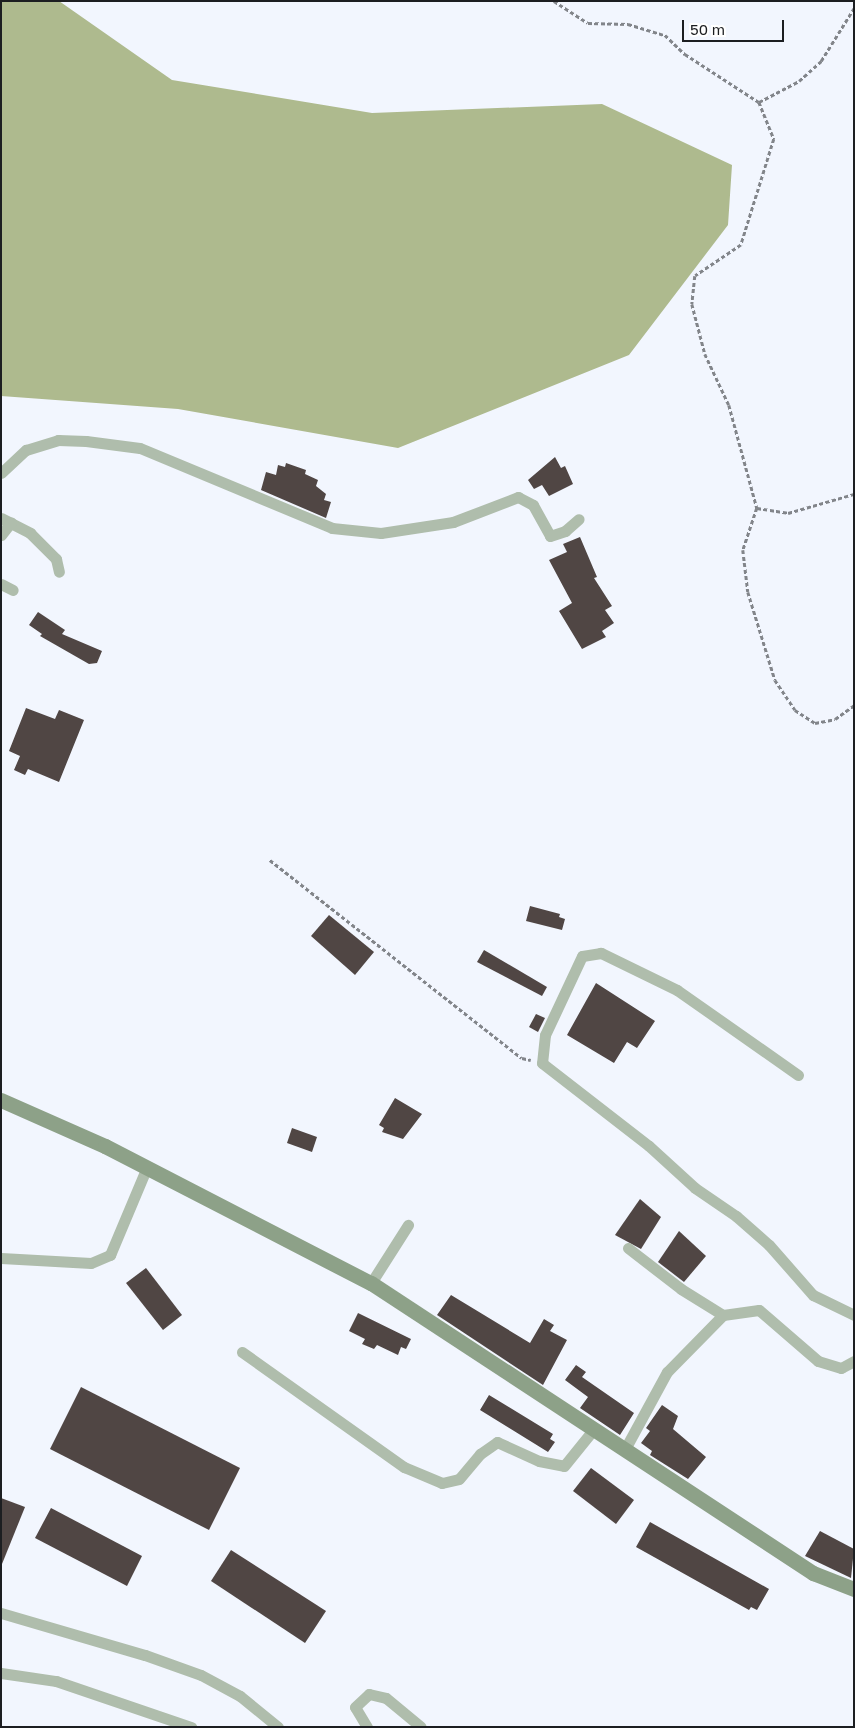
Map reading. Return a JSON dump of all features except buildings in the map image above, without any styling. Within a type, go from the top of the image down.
[{"type":"main road","points":[[1,1100],[147,1167],[372,1283],[813,1573],[854,1589]]},
{"type":"street","points":[[3,473],[26,450],[58,440],[86,441],[140,448],[332,528],[382,533],[452,522],[518,497],[533,505],[550,536],[565,531],[579,519]]},
{"type":"street","points":[[1,536],[6,520],[30,532],[56,559],[59,572]]},
{"type":"street","points":[[1,584],[13,590]]},
{"type":"street","points":[[798,1075],[677,990],[601,953],[582,956],[574,967],[545,1035],[542,1063],[743,1222],[769,1246],[812,1295],[854,1315]]},
{"type":"street","points":[[1,1258],[91,1263],[110,1255],[147,1167]]},
{"type":"street","points":[[372,1283],[408,1225]]},
{"type":"street","points":[[628,1248],[682,1290],[724,1315]]},
{"type":"street","points":[[625,1449],[667,1372],[724,1315],[759,1310],[818,1361],[841,1368],[854,1361]]},
{"type":"street","points":[[242,1352],[404,1468],[442,1483],[459,1479],[480,1454],[497,1442],[539,1461],[564,1466],[593,1430]]},
{"type":"street","points":[[1,1613],[145,1655],[201,1675],[240,1696],[278,1727]]},
{"type":"street","points":[[1,1673],[56,1681],[191,1727]]},
{"type":"street","points":[[367,1727],[355,1707],[369,1694],[386,1698],[420,1727]]},
{"type":"path","points":[[554,1],[588,23],[628,24],[665,35],[685,54],[759,102],[774,138],[741,245],[695,276],[692,304],[705,354],[729,405],[758,508],[744,550],[748,592],[775,680],[795,710],[815,723],[835,719],[854,705]]},
{"type":"path","points":[[759,102],[799,81],[821,60],[854,8]]},
{"type":"path","points":[[758,508],[788,513],[854,494]]},
{"type":"path","points":[[270,860],[522,1058],[542,1063]]},
{"type":"green space","points":[[1,1],[59,1],[172,80],[372,113],[602,104],[732,165],[728,225],[629,355],[398,448],[178,409],[1,396]]}]
